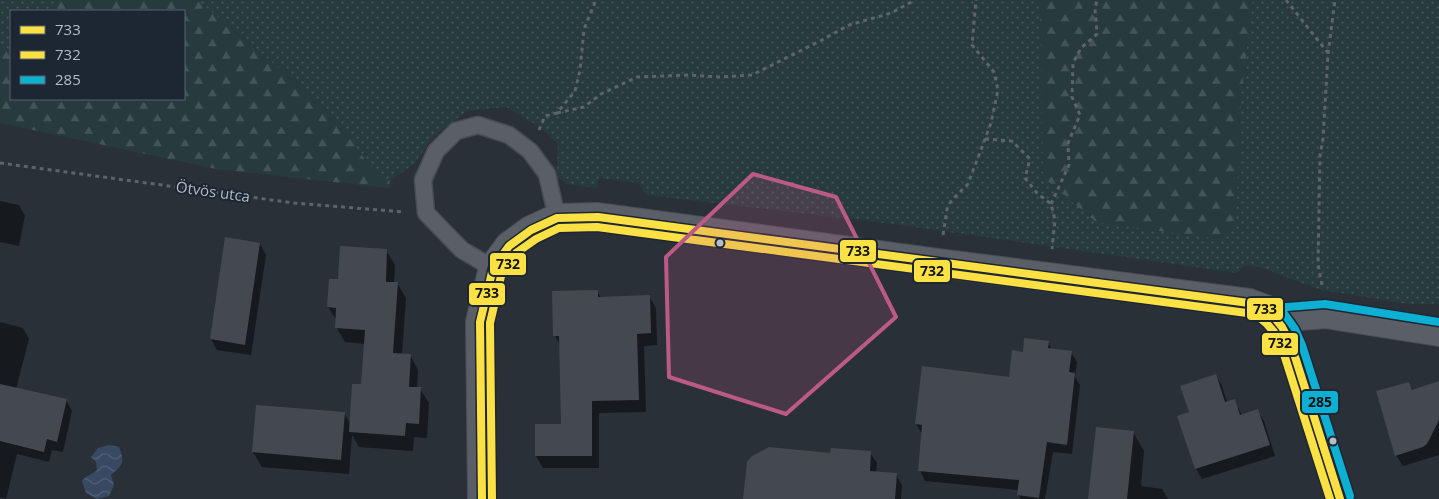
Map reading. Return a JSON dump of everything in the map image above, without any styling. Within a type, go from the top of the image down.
[{"type":"street","points":[[482,499],[480,322],[493,268],[509,246],[531,230],[556,218],[598,217],[1249,303],[1264,309],[1275,318],[1287,334],[1340,499]]},
{"type":"street","points":[[1275,318],[1325,314],[1439,332]]},
{"type":"lane","points":[[493,268],[462,250],[426,213],[423,180],[436,151],[456,131],[478,125],[509,135],[530,151],[547,174],[556,218]]},
{"type":"path","points":[[557,113],[575,91],[580,70],[584,29],[596,0]]},
{"type":"path","points":[[530,151],[545,116],[584,107],[601,94],[637,77],[752,75],[850,25],[891,13],[915,0]]},
{"type":"path","points":[[939,263],[947,209],[951,201],[968,184],[991,123],[998,90],[994,72],[972,45],[976,0]]},
{"type":"path","points":[[1051,204],[1069,165],[1068,143],[1080,115],[1072,97],[1073,63],[1081,48],[1097,34],[1095,9],[1097,0]]},
{"type":"path","points":[[1286,0],[1328,54]]},
{"type":"path","points":[[1318,266],[1320,155],[1323,138],[1328,54],[1335,0]]},
{"type":"path","points":[[985,139],[1012,141],[1030,159],[1025,178],[1051,204],[1055,220],[1049,277]]},
{"type":"path","name":"Ötvös utca","points":[[0,163],[294,203],[426,213]]},
{"type":"highlighted area","points":[[753,174],[836,197],[896,317],[786,414],[669,377],[666,257]]},
{"type":"green space","points":[[0,0],[58,0],[51,10],[10,10],[10,50],[0,43]]},
{"type":"green space","points":[[58,0],[197,0],[304,89],[314,101],[337,120],[373,171],[390,181],[389,188],[216,169],[0,123],[0,43],[10,50],[10,100],[185,100],[185,10],[51,10]]},
{"type":"green space","points":[[197,0],[1439,0],[1439,304],[1408,304],[1321,290],[1259,267],[1245,265],[1237,273],[893,224],[646,195],[638,183],[599,178],[596,188],[567,184],[557,177],[558,144],[540,127],[506,107],[467,111],[433,137],[415,163],[390,181],[373,171],[337,120],[314,101],[304,89]]},
{"type":"green space","points":[[1040,0],[1253,0],[1241,96],[1236,226],[1218,239],[1096,222],[1043,177]]},
{"type":"water","points":[[109,445],[119,447],[122,463],[111,475],[114,485],[109,496],[97,499],[86,493],[82,481],[97,470],[96,462],[91,457],[98,448]]},
{"type":"building","points":[[225,237],[260,243],[245,345],[210,339]]},
{"type":"building","points":[[340,246],[387,249],[386,282],[398,282],[393,353],[411,354],[409,387],[421,387],[419,424],[406,423],[405,436],[349,432],[352,384],[361,384],[365,330],[335,328],[336,308],[327,307],[329,279],[338,279]]},
{"type":"building","points":[[598,290],[598,297],[650,295],[651,333],[637,334],[639,400],[592,401],[592,456],[535,456],[535,424],[561,424],[559,336],[553,336],[552,291]]},
{"type":"building","points":[[1024,338],[1049,341],[1048,348],[1072,351],[1069,372],[1075,373],[1067,445],[1047,442],[1039,498],[1017,495],[1019,480],[918,471],[922,425],[915,424],[922,366],[1009,377],[1012,350],[1023,352]]},
{"type":"building","points":[[1216,374],[1225,402],[1235,399],[1240,415],[1258,409],[1270,445],[1195,469],[1177,416],[1189,412],[1180,386]]},
{"type":"building","points":[[1439,381],[1439,420],[1427,444],[1395,456],[1376,391],[1409,382],[1412,390]]},
{"type":"building","points":[[0,384],[67,399],[57,442],[47,439],[44,452],[0,441]]},
{"type":"building","points":[[256,405],[345,412],[341,460],[252,452]]},
{"type":"building","points":[[1096,427],[1134,431],[1127,499],[1088,499]]},
{"type":"building","points":[[769,447],[830,453],[831,448],[871,451],[870,471],[897,473],[895,499],[743,499],[747,462],[752,456]]},
{"type":"transit line","name":"733","points":[[482,499],[480,322],[493,268],[509,246],[531,230],[557,218],[598,217],[1249,303],[1265,309],[1282,327],[1291,344],[1340,499]]},
{"type":"transit line","name":"732","points":[[492,499],[490,323],[502,272],[516,253],[536,239],[559,228],[597,227],[1247,313],[1260,318],[1267,324],[1274,332],[1282,348],[1330,499]]},
{"type":"transit line","name":"285","points":[[1274,308],[1325,304],[1439,322]]},
{"type":"transit line","name":"285","points":[[1283,312],[1295,329],[1302,345],[1350,496]]}]
